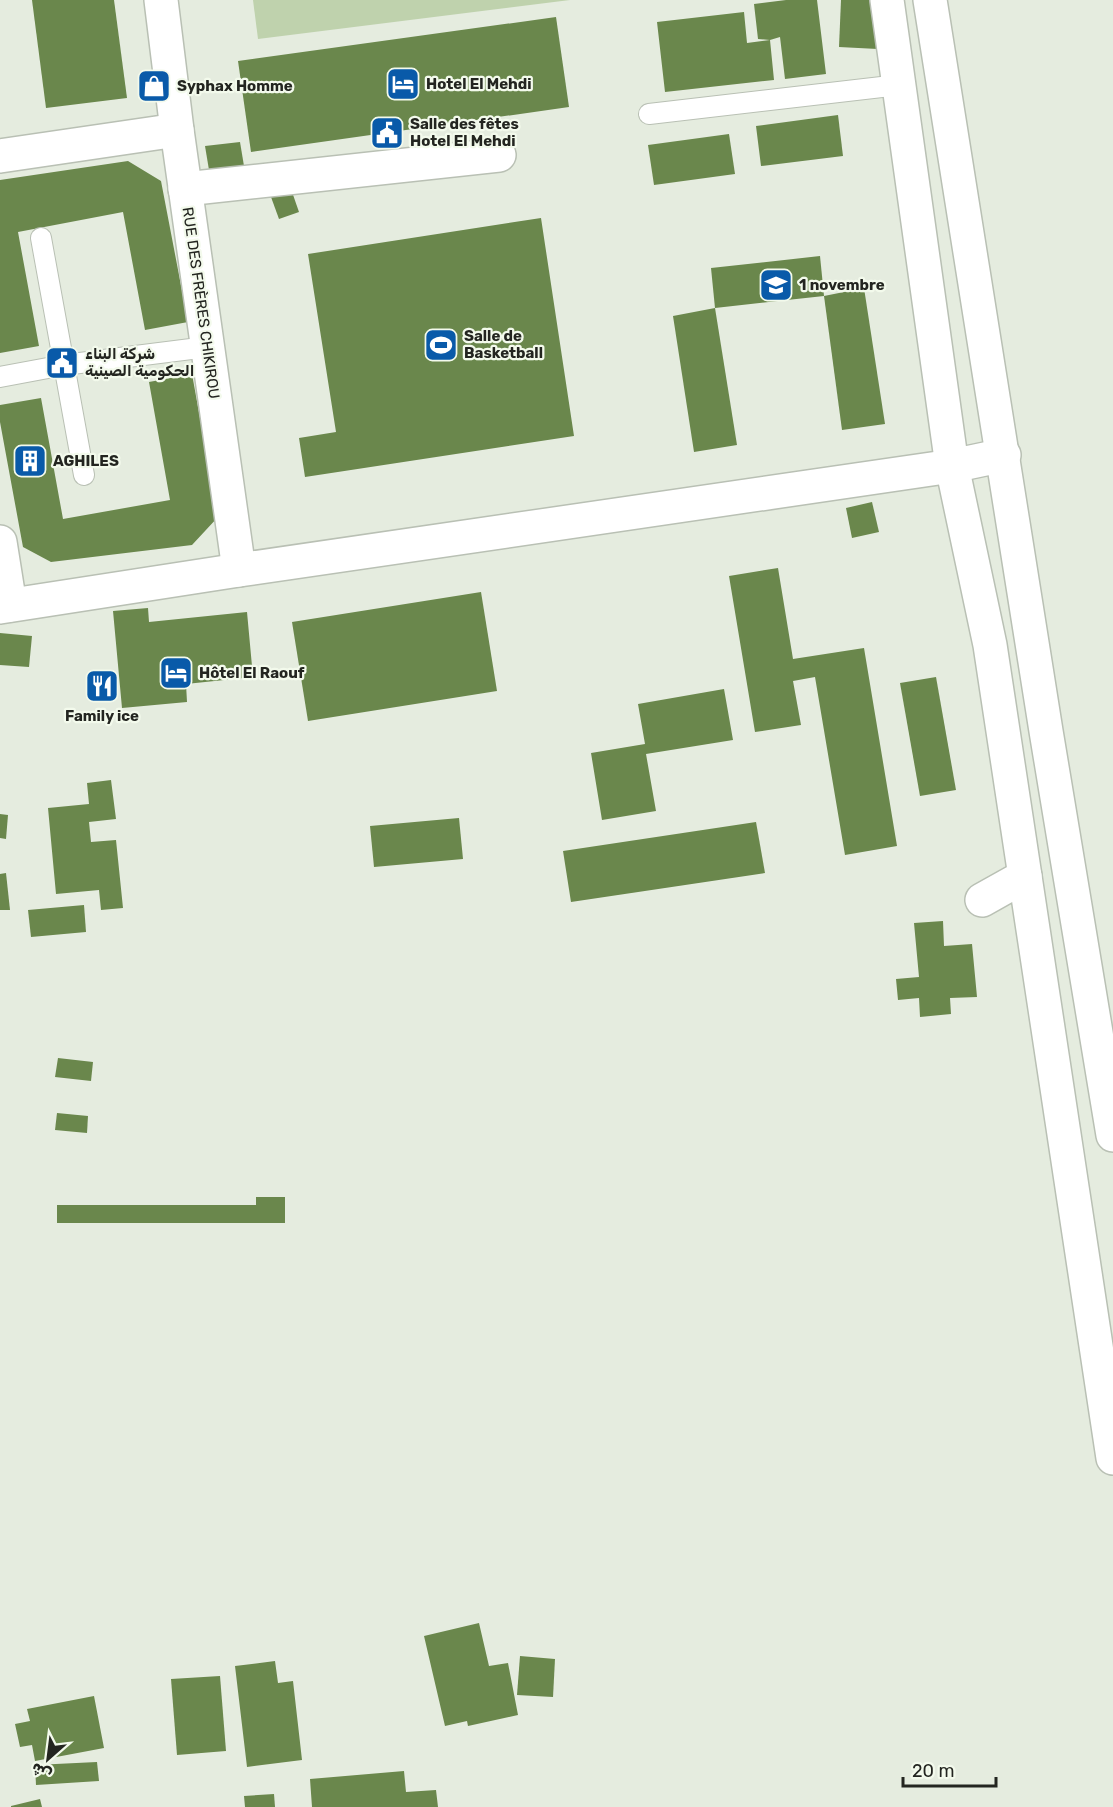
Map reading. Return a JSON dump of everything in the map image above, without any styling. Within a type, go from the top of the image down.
[{"type":"main road","name":"RUE DES FRÈRES CHIKIROU","points":[[161,0],[185,189],[239,570]]},
{"type":"main road","points":[[886,0],[952,466],[990,645],[1113,1458]]},
{"type":"main road","points":[[930,0],[1113,1136]]},
{"type":"main road","points":[[0,156],[177,130]]},
{"type":"main road","points":[[185,189],[499,155]]},
{"type":"main road","points":[[0,542],[5,606],[952,466],[1004,455]]},
{"type":"main road","points":[[982,900],[1025,876]]},
{"type":"lane","points":[[649,114],[898,85]]},
{"type":"lane","points":[[41,238],[84,475]]},
{"type":"lane","points":[[0,377],[207,347]]},
{"type":"green space","points":[[253,0],[570,0],[258,39]]},
{"type":"building","points":[[32,0],[114,0],[127,98],[46,108]]},
{"type":"building","points":[[786,0],[817,0],[826,74],[785,79],[780,37],[770,40],[758,39],[754,4]]},
{"type":"building","points":[[841,0],[900,0],[897,50],[839,47]]},
{"type":"building","points":[[744,12],[747,43],[770,40],[774,80],[665,92],[657,22]]},
{"type":"building","name":"Hotel El Mehdi","points":[[556,17],[569,107],[251,152],[238,61]]},
{"type":"building","points":[[838,115],[843,156],[761,166],[756,126]]},
{"type":"building","points":[[729,134],[735,174],[654,185],[648,145]]},
{"type":"building","points":[[240,142],[244,166],[209,170],[205,146]]},
{"type":"building","points":[[128,161],[161,181],[188,322],[145,330],[123,212],[18,232],[39,346],[0,353],[0,180]]},
{"type":"building","points":[[291,189],[299,212],[279,219],[271,197]]},
{"type":"building","name":"Salle de Basketball","points":[[541,218],[574,436],[305,477],[299,438],[336,432],[308,254]]},
{"type":"building","points":[[820,256],[824,296],[715,308],[711,268]]},
{"type":"building","points":[[864,288],[885,424],[842,430],[824,296]]},
{"type":"building","points":[[715,308],[737,445],[694,452],[673,316]]},
{"type":"building","name":"AGHILES","points":[[192,374],[218,517],[192,545],[51,562],[23,547],[0,422],[0,405],[41,398],[63,519],[170,500],[149,382]]},
{"type":"building","points":[[872,502],[879,532],[852,538],[846,508]]},
{"type":"building","points":[[778,568],[793,659],[864,648],[897,846],[845,855],[815,677],[793,681],[801,725],[755,732],[729,576]]},
{"type":"building","points":[[481,592],[497,691],[308,721],[292,622]]},
{"type":"building","points":[[148,608],[149,622],[247,612],[253,677],[186,684],[187,702],[122,708],[113,611]]},
{"type":"building","points":[[0,633],[32,636],[29,667],[0,665]]},
{"type":"building","points":[[936,677],[956,790],[920,796],[900,683]]},
{"type":"building","points":[[724,689],[733,740],[646,754],[656,811],[602,820],[591,753],[645,744],[638,704]]},
{"type":"building","points":[[111,780],[116,819],[89,822],[91,842],[116,840],[123,908],[101,910],[99,890],[56,894],[48,808],[89,804],[87,783]]},
{"type":"building","points":[[0,814],[8,815],[6,839],[0,838]]},
{"type":"building","points":[[459,818],[463,859],[374,867],[370,826]]},
{"type":"building","points":[[756,822],[765,873],[571,902],[563,851]]},
{"type":"building","points":[[6,873],[10,910],[0,910],[0,874]]},
{"type":"building","points":[[84,905],[86,932],[31,937],[28,910]]},
{"type":"building","points":[[943,921],[944,946],[972,944],[977,997],[950,998],[951,1014],[920,1017],[919,998],[898,1000],[896,979],[919,977],[914,923]]},
{"type":"building","points":[[58,1058],[93,1062],[91,1081],[55,1077]]},
{"type":"building","points":[[57,1113],[88,1116],[87,1133],[55,1130]]},
{"type":"building","points":[[256,1197],[285,1197],[285,1223],[57,1223],[57,1205],[256,1205]]},
{"type":"building","points":[[479,1623],[489,1666],[508,1663],[518,1715],[468,1726],[467,1721],[445,1726],[424,1636]]},
{"type":"building","points":[[520,1656],[555,1659],[553,1697],[517,1695]]},
{"type":"building","points":[[275,1661],[278,1683],[293,1681],[302,1760],[247,1767],[235,1666]]},
{"type":"building","points":[[220,1676],[226,1751],[177,1755],[171,1679]]},
{"type":"building","points":[[94,1696],[104,1748],[35,1761],[32,1745],[20,1747],[15,1724],[30,1721],[27,1709]]},
{"type":"building","points":[[97,1762],[99,1781],[36,1785],[35,1765]]},
{"type":"building","points":[[404,1771],[406,1792],[436,1790],[438,1807],[312,1807],[310,1779]]},
{"type":"building","points":[[274,1794],[275,1807],[245,1807],[244,1796]]},
{"type":"building","points":[[40,1799],[42,1807],[11,1807],[11,1806]]},
{"type":"place","name":"Hotel El Mehdi","points":[[403,84]]},
{"type":"place","name":"Syphax Homme","points":[[154,86]]},
{"type":"place","name":"Salle des fêtes Hotel El Mehdi","points":[[387,133]]},
{"type":"place","name":"1 novembre","points":[[776,285]]},
{"type":"place","name":"Salle de Basketball","points":[[441,345]]},
{"type":"place","name":"شركة البناء الحكومية الصينية","points":[[62,363]]},
{"type":"place","name":"AGHILES","points":[[30,461]]},
{"type":"place","name":"Hôtel El Raouf","points":[[176,673]]},
{"type":"place","name":"Family ice","points":[[102,686]]}]
